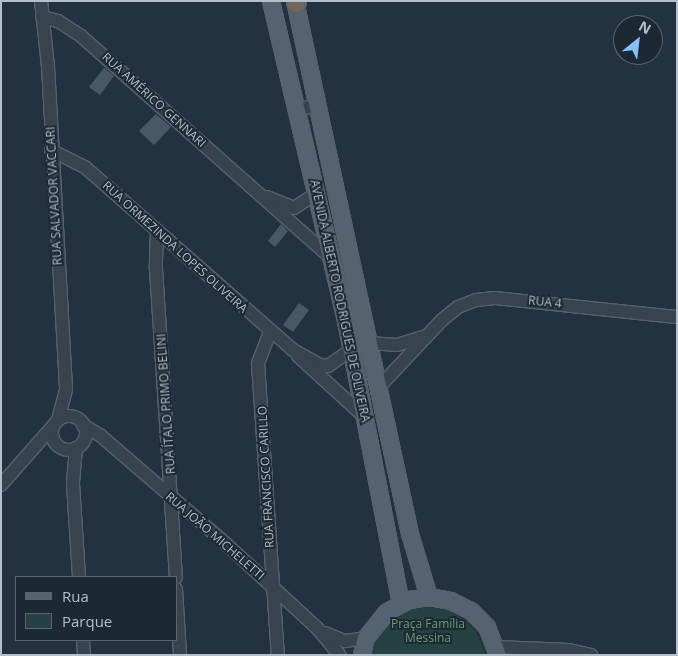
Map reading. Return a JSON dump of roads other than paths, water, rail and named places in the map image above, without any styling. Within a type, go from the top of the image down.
[{"type":"main road","points":[[267,3],[296,1]]},
{"type":"main road","name":"AVENIDA ALBERTO RODRIGUES DE OLIVEIRA","points":[[296,1],[369,343],[380,386],[410,534],[429,597]]},
{"type":"main road","name":"AVENIDA ALBERTO RODRIGUES DE OLIVEIRA","points":[[267,3],[297,109],[332,258],[366,418],[401,604]]},
{"type":"main road","points":[[362,655],[366,638],[381,618],[401,604],[429,597],[451,601],[471,611],[487,627],[497,651]]},
{"type":"street","name":"RUA SALVADOR VACCARI","points":[[41,1],[48,66],[51,150],[66,390],[80,422]]},
{"type":"street","name":"RUA AMÉRICO GENNARI","points":[[42,17],[58,21],[81,36],[260,194],[268,205],[332,258]]},
{"type":"street","points":[[297,109],[318,106]]},
{"type":"street","name":"RUA ORMEZINDA LOPES OLIVEIRA","points":[[51,150],[86,168],[270,332],[293,350],[320,365],[328,366],[351,350]]},
{"type":"street","name":"RUA AMÉRICO GENNARI","points":[[260,194],[294,208],[317,193]]},
{"type":"street","name":"RUA ÍTALO PRIMO BELINI","points":[[158,232],[156,270],[176,576]]},
{"type":"street","name":"RUA 4","points":[[380,386],[406,362],[424,337],[458,307],[495,298],[677,317]]},
{"type":"street","name":"RUA FRANCISCO CARILLO","points":[[270,332],[258,364],[278,655]]},
{"type":"street","name":"RUA 4","points":[[369,343],[397,345],[424,337]]},
{"type":"street","name":"RUA ORMEZINDA LOPES OLIVEIRA","points":[[293,350],[303,364],[366,418]]},
{"type":"street","name":"RUA SALVADOR VACCARI","points":[[56,422],[66,390]]},
{"type":"street","points":[[1,485],[35,449],[56,422],[67,416],[80,422],[86,436],[78,447],[73,484],[79,576]]},
{"type":"street","points":[[56,422],[52,436],[60,447],[73,484]]},
{"type":"street","name":"RUA JOÃO MICHELETTI","points":[[80,422],[172,498],[272,586],[317,628],[340,655]]},
{"type":"street","points":[[35,449],[78,447],[96,442],[111,446]]},
{"type":"street","points":[[178,622],[180,655]]},
{"type":"street","name":"RUA JOÃO MICHELETTI","points":[[317,628],[337,640],[366,638]]},
{"type":"street","points":[[83,641],[84,655]]},
{"type":"street","points":[[497,651],[569,650],[591,655]]},
{"type":"park label","name":"Praça Família Messina","points":[[428,631]]}]
